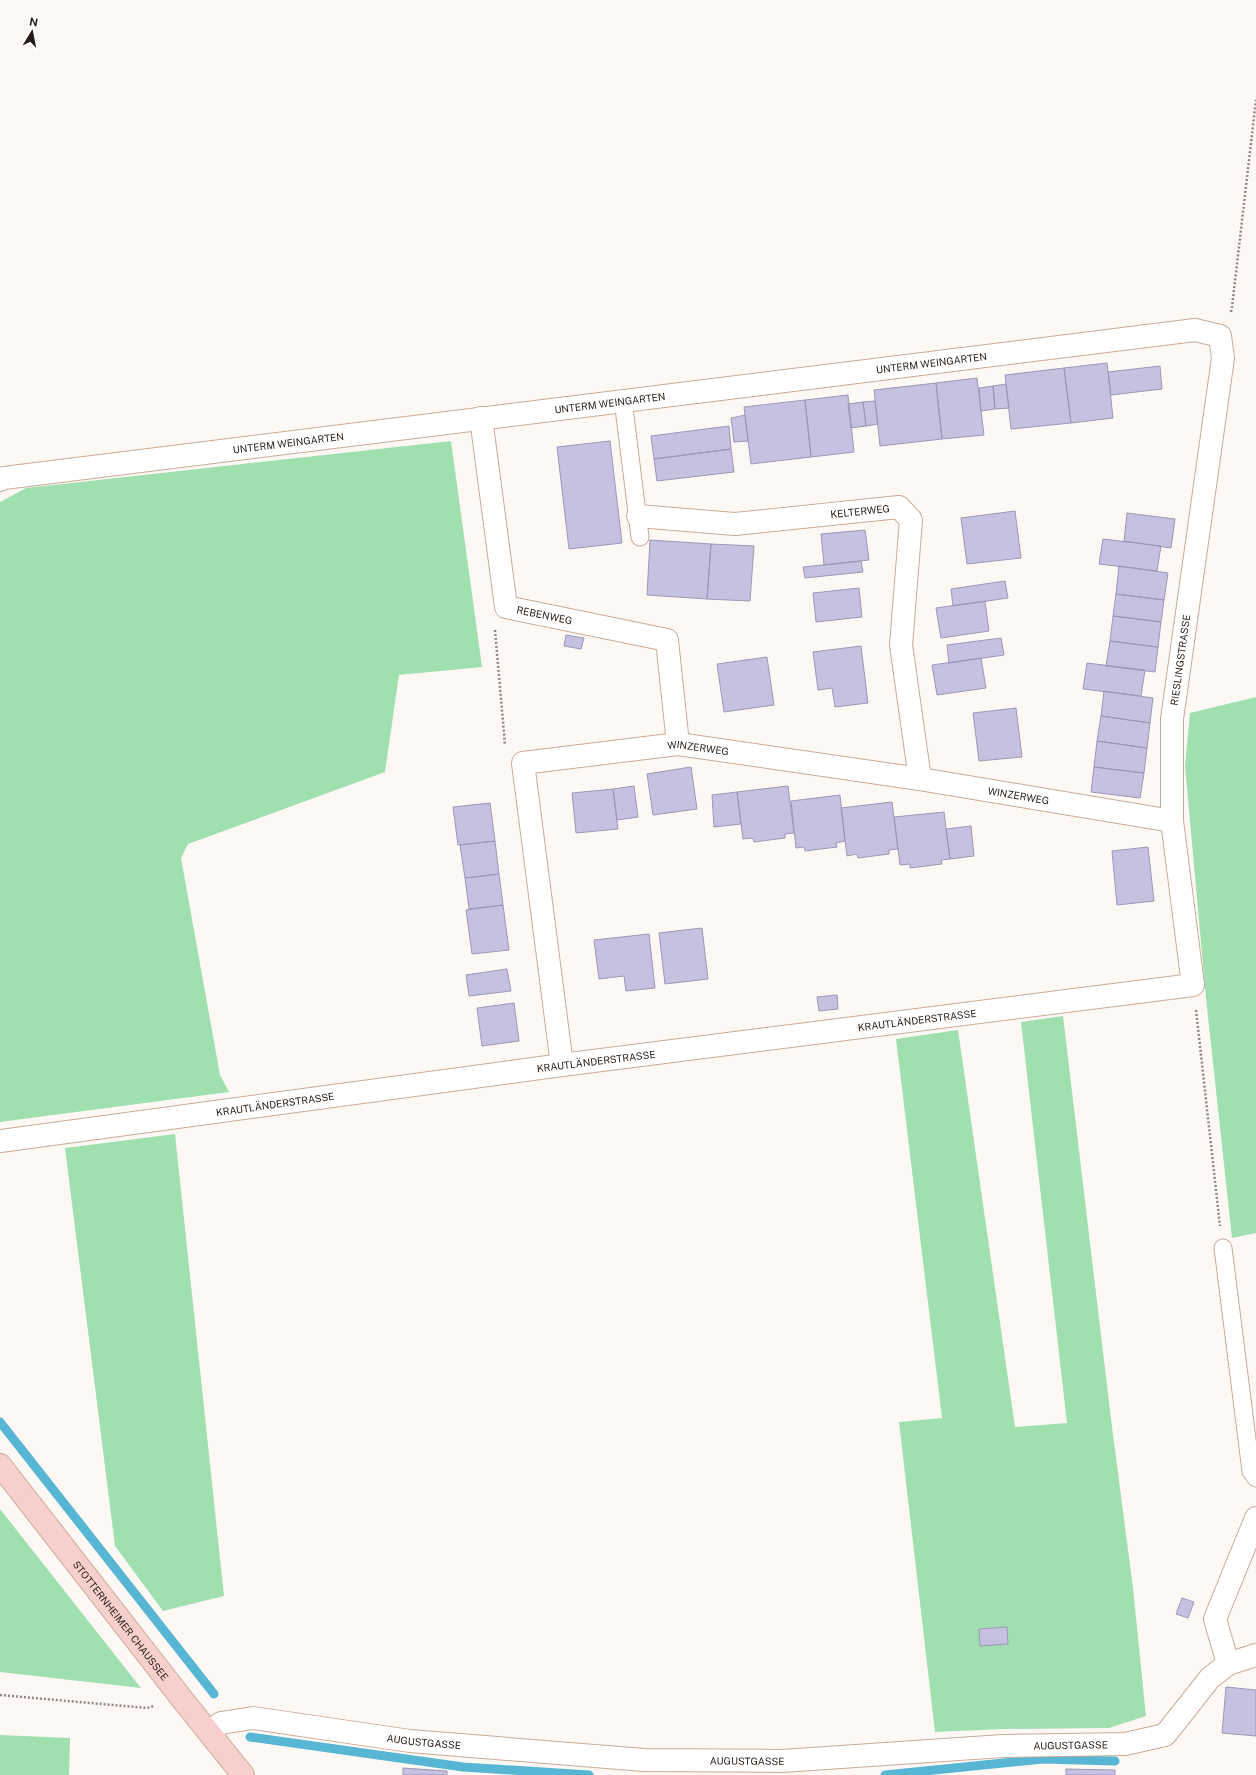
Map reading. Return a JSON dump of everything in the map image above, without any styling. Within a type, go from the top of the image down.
[{"type":"street","name":"UNTERM WEINGARTEN","points":[[0,480],[4,478],[623,400],[1195,330],[1220,336]]},
{"type":"street","name":"RIESLINGSTRASSE","points":[[1193,985],[1172,821],[1172,719],[1222,358],[1220,336]]},
{"type":"street","name":"REBENWEG","points":[[481,418],[506,607],[666,640],[678,744]]},
{"type":"street","name":"KELTERWEG","points":[[639,527],[735,524],[899,507],[911,520],[901,646],[920,779]]},
{"type":"street","name":"WINZERWEG","points":[[523,763],[678,744],[920,779],[1172,821]]},
{"type":"street","points":[[523,763],[562,1065]]},
{"type":"street","name":"KRAUTLÄNDERSTRASSE","points":[[0,1141],[562,1065],[1193,985]]},
{"type":"street","name":"STOTTERNHEIMER CHAUSSEE","points":[[0,1465],[243,1775]]},
{"type":"street","points":[[1228,1664],[1215,1619],[1256,1518]]},
{"type":"street","name":"AUGUSTGASSE","points":[[209,1732],[221,1723],[253,1718],[410,1741],[644,1760],[782,1760],[1003,1746],[1125,1744],[1165,1735],[1210,1678],[1228,1664],[1256,1655]]},
{"type":"lane","name":"KELTERWEG","points":[[623,400],[639,527]]},
{"type":"lane","points":[[1223,1248],[1251,1471],[1256,1478]]},
{"type":"path","points":[[1220,336],[1232,307],[1256,100]]},
{"type":"path","points":[[506,607],[494,623],[506,752],[523,763]]},
{"type":"path","points":[[1193,985],[1223,1248]]},
{"type":"path","points":[[0,1695],[147,1708],[182,1699]]},
{"type":"green space","points":[[451,441],[482,667],[399,675],[385,772],[188,844],[181,858],[220,1075],[229,1092],[0,1122],[0,502],[26,488]]},
{"type":"green space","points":[[1256,697],[1256,1233],[1232,1238],[1206,998],[1185,766],[1190,713]]},
{"type":"green space","points":[[1063,1016],[1111,1419],[1133,1588],[1146,1716],[1109,1728],[1003,1729],[935,1732],[899,1422],[942,1418],[896,1039],[958,1030],[1015,1427],[1067,1423],[1021,1022]]},
{"type":"green space","points":[[175,1134],[224,1596],[163,1611],[115,1546],[65,1148]]},
{"type":"green space","points":[[0,1509],[141,1688],[0,1672]]},
{"type":"green space","points":[[0,1735],[70,1738],[69,1775],[0,1775]]},
{"type":"building","points":[[1107,363],[1113,418],[1071,423],[1064,368]]},
{"type":"building","points":[[1160,366],[1162,389],[1111,395],[1108,372]]},
{"type":"building","points":[[1064,368],[1071,423],[1011,429],[1005,375]]},
{"type":"building","points":[[977,378],[984,435],[942,439],[936,383]]},
{"type":"building","points":[[936,383],[942,439],[880,446],[874,390]]},
{"type":"building","points":[[1006,384],[1009,408],[995,409],[993,386]]},
{"type":"building","points":[[993,386],[995,409],[981,411],[979,388]]},
{"type":"building","points":[[848,395],[854,452],[811,457],[805,400]]},
{"type":"building","points":[[805,400],[811,457],[751,464],[744,407]]},
{"type":"building","points":[[875,401],[878,424],[866,426],[863,402]]},
{"type":"building","points":[[863,402],[866,426],[851,428],[848,404]]},
{"type":"building","points":[[745,415],[748,441],[734,442],[731,418]]},
{"type":"building","points":[[729,426],[731,449],[654,459],[651,436]]},
{"type":"building","points":[[610,441],[622,543],[569,549],[557,447]]},
{"type":"building","points":[[731,449],[734,472],[657,481],[654,459]]},
{"type":"building","points":[[1015,511],[1021,558],[967,564],[961,518]]},
{"type":"building","points":[[1127,513],[1175,519],[1171,548],[1124,541]]},
{"type":"building","points":[[865,530],[869,560],[824,565],[821,534]]},
{"type":"building","points":[[1103,539],[1161,546],[1157,571],[1099,564]]},
{"type":"building","points":[[650,540],[711,544],[707,599],[647,595]]},
{"type":"building","points":[[711,544],[754,546],[750,601],[707,599]]},
{"type":"building","points":[[861,561],[863,572],[805,578],[803,567]]},
{"type":"building","points":[[1119,566],[1168,573],[1164,600],[1116,594]]},
{"type":"building","points":[[1005,581],[1008,598],[953,606],[951,589]]},
{"type":"building","points":[[859,588],[862,617],[816,622],[813,593]]},
{"type":"building","points":[[1116,594],[1164,600],[1161,622],[1113,616]]},
{"type":"building","points":[[985,601],[989,631],[941,638],[936,608]]},
{"type":"building","points":[[1113,616],[1161,622],[1158,647],[1110,641]]},
{"type":"building","points":[[566,635],[584,638],[581,649],[564,646]]},
{"type":"building","points":[[1001,638],[1004,655],[949,663],[947,645]]},
{"type":"building","points":[[1110,641],[1158,647],[1155,672],[1106,666]]},
{"type":"building","points":[[861,646],[868,703],[835,707],[832,688],[818,690],[813,652]]},
{"type":"building","points":[[767,657],[774,705],[724,712],[717,664]]},
{"type":"building","points":[[981,658],[986,688],[937,695],[932,665]]},
{"type":"building","points":[[1087,663],[1145,670],[1141,696],[1083,689]]},
{"type":"building","points":[[1104,691],[1153,698],[1150,723],[1101,716]]},
{"type":"building","points":[[1016,708],[1022,757],[979,761],[973,713]]},
{"type":"building","points":[[1101,716],[1150,723],[1147,748],[1097,741]]},
{"type":"building","points":[[1097,741],[1147,748],[1144,773],[1094,767]]},
{"type":"building","points":[[691,767],[697,809],[653,815],[647,774]]},
{"type":"building","points":[[1094,767],[1144,773],[1140,798],[1091,792]]},
{"type":"building","points":[[634,786],[638,817],[617,820],[613,789]]},
{"type":"building","points":[[788,786],[794,833],[785,834],[785,838],[754,842],[753,838],[743,839],[737,792]]},
{"type":"building","points":[[613,789],[618,829],[576,833],[572,793]]},
{"type":"building","points":[[737,792],[741,824],[714,827],[712,795]]},
{"type":"building","points":[[840,795],[845,841],[836,843],[837,847],[805,851],[804,847],[796,848],[791,801]]},
{"type":"building","points":[[892,802],[898,849],[889,850],[889,854],[858,858],[857,854],[847,856],[841,808]]},
{"type":"building","points":[[490,803],[495,841],[458,845],[453,807]]},
{"type":"building","points":[[944,812],[950,859],[941,860],[942,864],[910,868],[910,864],[900,865],[894,817]]},
{"type":"building","points":[[971,826],[974,856],[950,859],[946,829]]},
{"type":"building","points":[[495,841],[499,874],[465,878],[460,845]]},
{"type":"building","points":[[1148,847],[1154,901],[1117,905],[1112,851]]},
{"type":"building","points":[[499,874],[503,905],[469,909],[465,878]]},
{"type":"building","points":[[503,905],[509,950],[472,954],[466,910]]},
{"type":"building","points":[[702,928],[708,979],[665,984],[659,933]]},
{"type":"building","points":[[649,934],[655,988],[626,991],[624,976],[599,979],[594,940]]},
{"type":"building","points":[[507,969],[511,991],[469,996],[466,975]]},
{"type":"building","points":[[837,995],[838,1009],[819,1011],[817,997]]},
{"type":"building","points":[[514,1003],[519,1041],[482,1046],[477,1008]]},
{"type":"building","points":[[1182,1598],[1194,1602],[1188,1618],[1176,1614]]},
{"type":"building","points":[[1007,1627],[1008,1644],[980,1646],[979,1629]]},
{"type":"building","points":[[1226,1687],[1256,1690],[1256,1736],[1222,1733]]},
{"type":"building","points":[[403,1768],[447,1771],[447,1775],[403,1775]]},
{"type":"building","points":[[1066,1769],[1115,1770],[1115,1775],[1066,1775]]},
{"type":"waterway","points":[[0,1422],[214,1694]]},
{"type":"waterway","points":[[250,1737],[463,1767],[589,1775]]},
{"type":"waterway","points":[[885,1775],[1043,1759],[1115,1761]]}]
